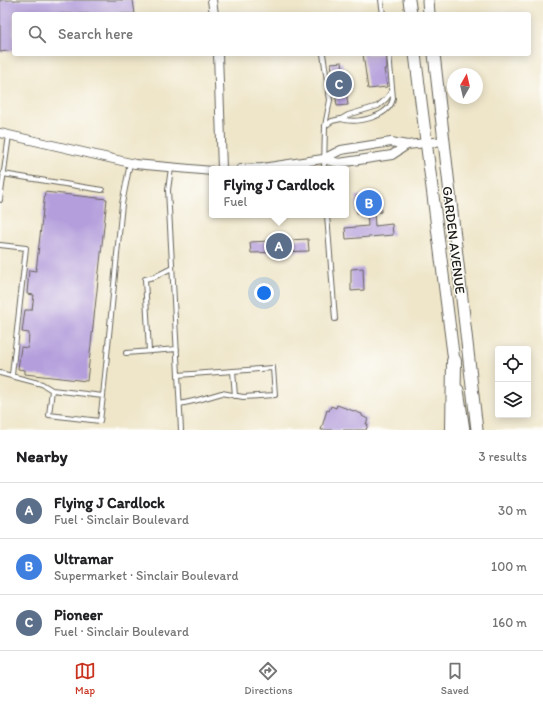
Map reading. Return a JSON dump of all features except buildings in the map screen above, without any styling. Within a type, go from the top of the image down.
[{"type":"highway","points":[[453,430],[454,361]]},
{"type":"main road","points":[[409,0],[411,12]]},
{"type":"main road","points":[[428,0],[429,12]]},
{"type":"main road","name":"GARDEN AVENUE","points":[[415,56],[464,430]]},
{"type":"main road","name":"GARDEN AVENUE","points":[[434,56],[477,430]]},
{"type":"street","points":[[212,0],[214,12]]},
{"type":"street","points":[[218,56],[222,166]]},
{"type":"street","points":[[0,133],[130,163],[209,171]]},
{"type":"street","points":[[323,159],[339,163],[392,155],[407,146],[444,141]]},
{"type":"street","points":[[276,166],[323,159],[341,150],[391,142],[407,146]]},
{"type":"lane","points":[[381,0],[383,12]]},
{"type":"lane","points":[[323,56],[330,100],[325,126],[324,166]]},
{"type":"lane","points":[[342,119],[359,121],[382,113],[390,107],[392,103],[392,90],[388,56]]},
{"type":"lane","points":[[325,126],[332,121],[378,106],[386,99],[392,90]]},
{"type":"lane","points":[[0,200],[9,135]]},
{"type":"lane","points":[[52,390],[49,415],[100,421],[122,204],[130,163]]},
{"type":"lane","points":[[171,168],[168,190],[181,430]]},
{"type":"lane","points":[[3,174],[102,190]]},
{"type":"lane","points":[[327,218],[335,319]]},
{"type":"lane","points":[[0,245],[26,248],[12,375]]},
{"type":"lane","points":[[149,352],[144,279],[154,277],[172,268]]},
{"type":"lane","points":[[126,353],[177,349]]},
{"type":"lane","points":[[178,375],[273,368],[275,395],[235,396],[222,393],[180,404]]},
{"type":"lane","points":[[233,371],[235,396]]},
{"type":"lane","points":[[0,373],[42,384],[52,390],[102,396]]},
{"type":"place","name":"Pioneer","points":[[339,84]]},
{"type":"place","name":"Ultramar","points":[[369,203]]},
{"type":"place","name":"Flying J Cardlock","points":[[279,246]]}]
